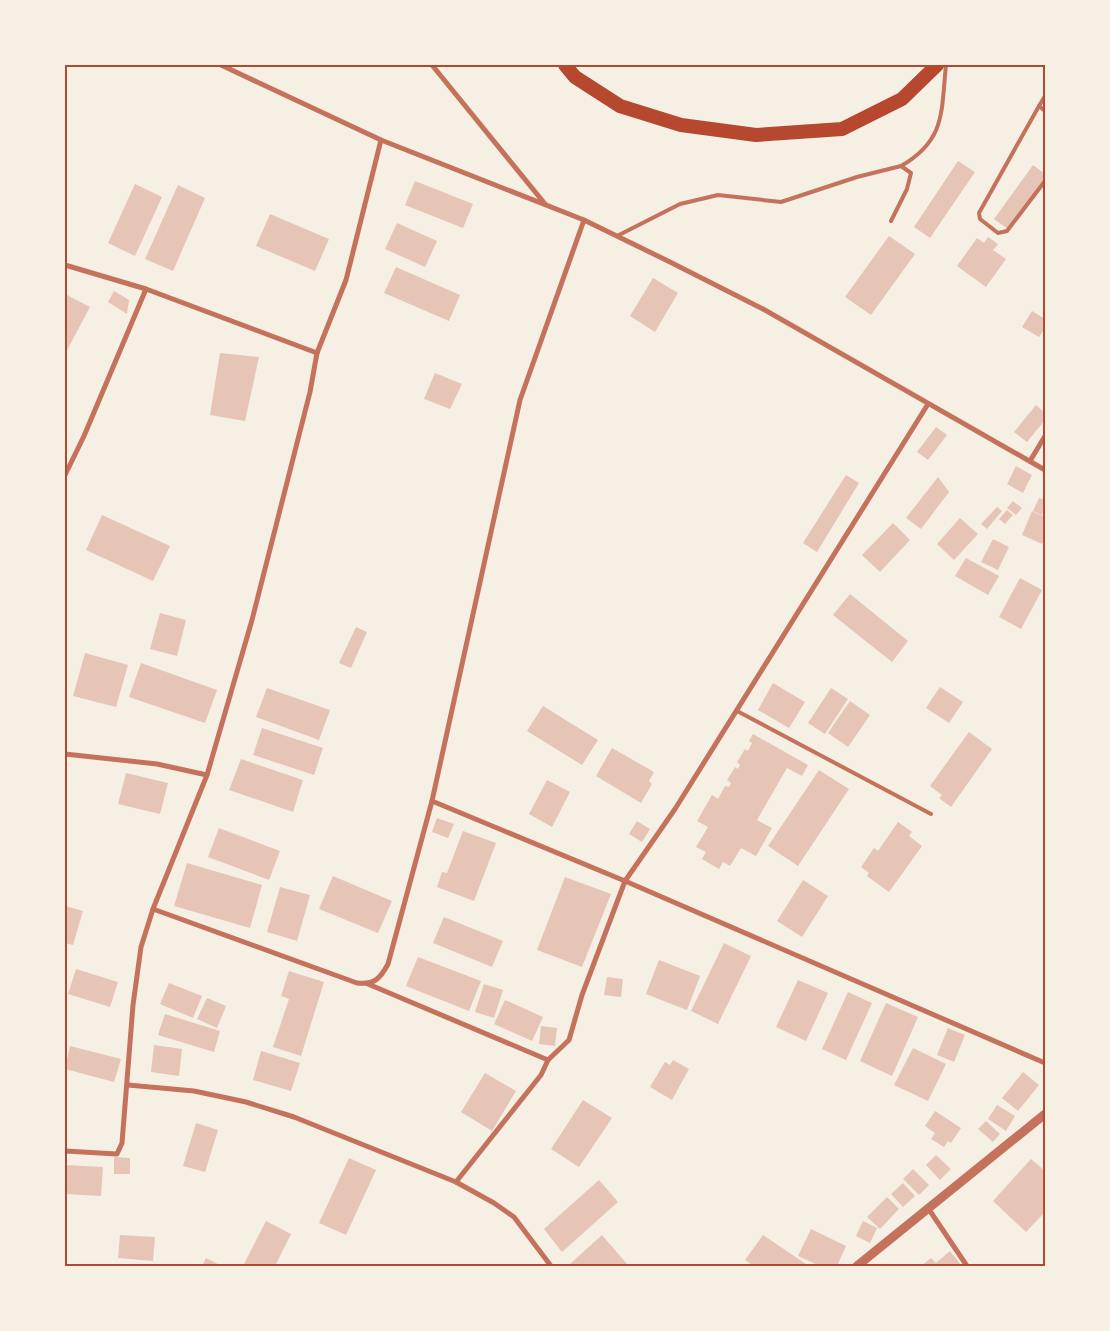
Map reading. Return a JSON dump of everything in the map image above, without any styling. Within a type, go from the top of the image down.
[{"type":"highway","points":[[565,65],[575,77],[620,106],[681,125],[756,135],[842,130],[902,99],[938,65]]},
{"type":"street","points":[[221,65],[381,140],[584,220],[617,236],[763,309],[1045,470]]},
{"type":"street","points":[[432,65],[547,206]]},
{"type":"street","points":[[65,1151],[117,1154],[122,1143],[141,947],[153,908],[207,775],[252,620],[310,392],[317,353],[346,280],[381,140]]},
{"type":"street","points":[[368,984],[377,981],[388,964],[432,801],[484,552],[520,400],[584,220]]},
{"type":"street","points":[[65,265],[146,289],[317,353]]},
{"type":"street","points":[[65,475],[84,436],[146,289]]},
{"type":"street","points":[[456,1182],[541,1075],[548,1060],[569,1040],[582,995],[625,881],[675,808],[737,711],[928,404]]},
{"type":"street","points":[[1030,461],[1045,436]]},
{"type":"street","points":[[65,754],[157,764],[207,775]]},
{"type":"street","points":[[432,801],[625,881],[1045,1063]]},
{"type":"street","points":[[153,908],[357,983],[368,984],[548,1060]]},
{"type":"street","points":[[128,1084],[194,1091],[246,1102],[294,1117],[456,1182],[494,1203],[514,1217],[551,1266]]},
{"type":"street","points":[[857,1266],[1045,1114]]},
{"type":"street","points":[[927,1208],[967,1266]]},
{"type":"lane","points":[[617,236],[680,204],[718,195],[781,202],[857,177],[901,166],[920,156],[933,139],[940,120],[946,65]]},
{"type":"lane","points":[[1045,96],[979,213],[980,219],[998,233],[1007,231],[1045,181]]},
{"type":"lane","points":[[1039,106],[1045,110]]},
{"type":"lane","points":[[891,221],[907,189],[911,173],[901,166]]},
{"type":"lane","points":[[737,711],[932,814]]},
{"type":"building","points":[[958,161],[975,172],[930,238],[914,227]]},
{"type":"building","points":[[1033,165],[1045,174],[1045,179],[1008,229],[994,219]]},
{"type":"building","points":[[415,181],[473,204],[463,228],[405,205]]},
{"type":"building","points":[[135,184],[162,197],[135,256],[108,243]]},
{"type":"building","points":[[178,185],[205,198],[173,271],[145,259]]},
{"type":"building","points":[[270,214],[329,239],[315,271],[256,246]]},
{"type":"building","points":[[397,223],[437,241],[425,267],[385,249]]},
{"type":"building","points":[[889,236],[915,254],[871,315],[845,297]]},
{"type":"building","points":[[988,237],[998,244],[993,250],[1006,259],[986,287],[957,266],[977,238],[984,243]]},
{"type":"building","points":[[396,267],[460,295],[449,321],[384,293]]},
{"type":"building","points":[[653,278],[678,293],[655,332],[630,316]]},
{"type":"building","points":[[114,291],[129,300],[127,314],[108,302]]},
{"type":"building","points":[[65,294],[90,307],[65,354]]},
{"type":"building","points":[[1032,311],[1045,319],[1045,328],[1039,337],[1022,327]]},
{"type":"building","points":[[220,353],[259,357],[245,421],[210,415]]},
{"type":"building","points":[[435,373],[462,384],[450,409],[424,399]]},
{"type":"building","points":[[1036,405],[1045,413],[1045,420],[1027,442],[1014,432]]},
{"type":"building","points":[[936,427],[947,435],[928,460],[917,452]]},
{"type":"building","points":[[1016,466],[1032,475],[1023,493],[1007,484]]},
{"type":"building","points":[[846,475],[859,483],[817,552],[803,543]]},
{"type":"building","points":[[938,477],[949,492],[921,529],[906,518]]},
{"type":"building","points":[[1039,498],[1045,500],[1042,515],[1033,511]]},
{"type":"building","points":[[1013,501],[1022,508],[1016,515],[1007,508]]},
{"type":"building","points":[[997,507],[1002,511],[987,529],[981,524]]},
{"type":"building","points":[[1007,510],[1013,515],[1005,524],[999,519]]},
{"type":"building","points":[[1032,511],[1045,517],[1045,537],[1042,544],[1022,535]]},
{"type":"building","points":[[102,515],[170,546],[153,581],[86,550]]},
{"type":"building","points":[[960,518],[978,534],[954,560],[937,544]]},
{"type":"building","points":[[893,523],[910,540],[880,572],[862,555]]},
{"type":"building","points":[[993,539],[1009,547],[998,570],[981,562]]},
{"type":"building","points":[[966,558],[999,576],[988,595],[955,576]]},
{"type":"building","points":[[1020,578],[1042,590],[1021,629],[999,617]]},
{"type":"building","points":[[850,594],[908,641],[892,662],[833,615]]},
{"type":"building","points":[[160,613],[186,620],[177,656],[150,649]]},
{"type":"building","points":[[356,627],[367,632],[351,668],[339,663]]},
{"type":"building","points":[[85,653],[128,665],[116,707],[73,696]]},
{"type":"building","points":[[141,663],[217,690],[205,723],[129,697]]},
{"type":"building","points":[[773,683],[805,702],[789,728],[758,710]]},
{"type":"building","points":[[940,687],[963,702],[949,723],[926,708]]},
{"type":"building","points":[[267,688],[330,710],[319,740],[256,717]]},
{"type":"building","points":[[831,688],[848,699],[825,734],[808,723]]},
{"type":"building","points":[[850,701],[870,715],[848,747],[828,733]]},
{"type":"building","points":[[543,706],[598,740],[582,765],[527,731]]},
{"type":"building","points":[[262,728],[323,748],[314,775],[253,755]]},
{"type":"building","points":[[969,732],[992,749],[951,807],[939,798],[942,795],[930,786]]},
{"type":"building","points":[[753,734],[808,765],[802,776],[787,768],[757,820],[772,828],[756,856],[741,848],[730,866],[723,862],[719,869],[702,859],[706,852],[696,847],[708,827],[697,821],[712,795],[718,799],[725,786],[729,787],[731,783],[727,780],[735,767],[738,769],[740,765],[737,762],[745,749],[748,751],[752,743],[749,741]]},
{"type":"building","points":[[612,748],[654,772],[649,781],[652,784],[641,803],[596,776]]},
{"type":"building","points":[[241,759],[303,780],[293,812],[229,790]]},
{"type":"building","points":[[819,770],[849,789],[798,866],[768,846]]},
{"type":"building","points":[[126,773],[168,783],[160,814],[118,804]]},
{"type":"building","points":[[547,780],[570,792],[552,827],[529,814]]},
{"type":"building","points":[[437,818],[454,824],[448,838],[432,832]]},
{"type":"building","points":[[637,821],[650,829],[642,842],[629,834]]},
{"type":"building","points":[[898,822],[912,832],[909,836],[922,846],[889,892],[867,876],[869,873],[861,867],[874,848],[878,851]]},
{"type":"building","points":[[219,828],[280,851],[269,880],[208,857]]},
{"type":"building","points":[[463,831],[496,843],[474,901],[437,887],[442,872],[447,873]]},
{"type":"building","points":[[187,863],[262,885],[250,928],[174,906]]},
{"type":"building","points":[[333,876],[392,901],[378,933],[319,909]]},
{"type":"building","points":[[565,877],[611,894],[582,967],[537,950]]},
{"type":"building","points":[[803,880],[828,896],[802,937],[777,921]]},
{"type":"building","points":[[280,887],[310,895],[297,941],[267,932]]},
{"type":"building","points":[[65,906],[83,911],[73,945],[65,943]]},
{"type":"building","points":[[444,917],[503,941],[492,967],[433,943]]},
{"type":"building","points":[[724,943],[751,956],[718,1024],[691,1011]]},
{"type":"building","points":[[418,957],[481,981],[469,1011],[406,986]]},
{"type":"building","points":[[659,960],[700,976],[687,1010],[646,994]]},
{"type":"building","points":[[76,969],[118,982],[110,1007],[68,994]]},
{"type":"building","points":[[289,971],[324,982],[301,1056],[273,1047],[289,999],[281,996]]},
{"type":"building","points":[[607,977],[623,979],[621,997],[604,995]]},
{"type":"building","points":[[798,980],[828,993],[806,1041],[776,1027]]},
{"type":"building","points":[[169,983],[202,996],[193,1018],[160,1004]]},
{"type":"building","points":[[484,984],[503,990],[494,1018],[475,1012]]},
{"type":"building","points":[[848,992],[872,1003],[846,1060],[822,1049]]},
{"type":"building","points":[[207,998],[226,1006],[217,1028],[197,1019]]},
{"type":"building","points":[[505,1000],[543,1017],[532,1041],[494,1024]]},
{"type":"building","points":[[886,1003],[918,1017],[892,1076],[860,1061]]},
{"type":"building","points":[[165,1014],[220,1031],[214,1052],[158,1035]]},
{"type":"building","points":[[541,1026],[557,1028],[555,1046],[539,1044]]},
{"type":"building","points":[[948,1028],[965,1035],[954,1062],[937,1055]]},
{"type":"building","points":[[154,1045],[182,1049],[179,1076],[151,1072]]},
{"type":"building","points":[[70,1046],[121,1059],[114,1082],[65,1069]]},
{"type":"building","points":[[913,1048],[946,1064],[928,1101],[894,1085]]},
{"type":"building","points":[[261,1051],[300,1063],[291,1091],[253,1080]]},
{"type":"building","points":[[673,1060],[689,1069],[672,1100],[650,1087],[665,1062],[670,1065]]},
{"type":"building","points":[[1023,1072],[1039,1085],[1018,1111],[1002,1098]]},
{"type":"building","points":[[485,1073],[516,1091],[492,1131],[461,1112]]},
{"type":"building","points":[[583,1100],[612,1118],[579,1167],[551,1149]]},
{"type":"building","points":[[997,1105],[1015,1116],[1006,1131],[988,1119]]},
{"type":"building","points":[[935,1111],[961,1128],[951,1143],[948,1141],[944,1147],[931,1139],[935,1133],[925,1126]]},
{"type":"building","points":[[986,1121],[1000,1134],[993,1142],[978,1129]]},
{"type":"building","points":[[196,1123],[218,1130],[205,1172],[183,1166]]},
{"type":"building","points":[[936,1155],[951,1169],[940,1180],[926,1165]]},
{"type":"building","points":[[114,1157],[130,1158],[130,1174],[114,1174]]},
{"type":"building","points":[[349,1158],[376,1170],[346,1235],[319,1223]]},
{"type":"building","points":[[1031,1159],[1045,1171],[1045,1212],[1026,1232],[993,1201]]},
{"type":"building","points":[[65,1165],[103,1167],[101,1196],[65,1194]]},
{"type":"building","points":[[913,1169],[929,1185],[919,1195],[903,1179]]},
{"type":"building","points":[[599,1180],[618,1202],[562,1252],[544,1229]]},
{"type":"building","points":[[903,1183],[915,1196],[903,1207],[891,1194]]},
{"type":"building","points":[[887,1197],[899,1209],[880,1229],[867,1217]]},
{"type":"building","points":[[266,1221],[291,1234],[275,1266],[243,1266]]},
{"type":"building","points":[[863,1221],[877,1228],[870,1243],[856,1236]]},
{"type":"building","points":[[811,1229],[846,1246],[837,1266],[820,1266],[798,1256]]},
{"type":"building","points":[[120,1235],[155,1237],[153,1261],[118,1258]]},
{"type":"building","points":[[602,1235],[627,1264],[625,1266],[572,1266],[570,1264]]},
{"type":"building","points":[[763,1235],[809,1266],[754,1266],[745,1260]]},
{"type":"building","points":[[950,1251],[961,1265],[921,1266],[931,1258],[936,1263]]},
{"type":"building","points":[[206,1258],[222,1266],[202,1266]]}]
